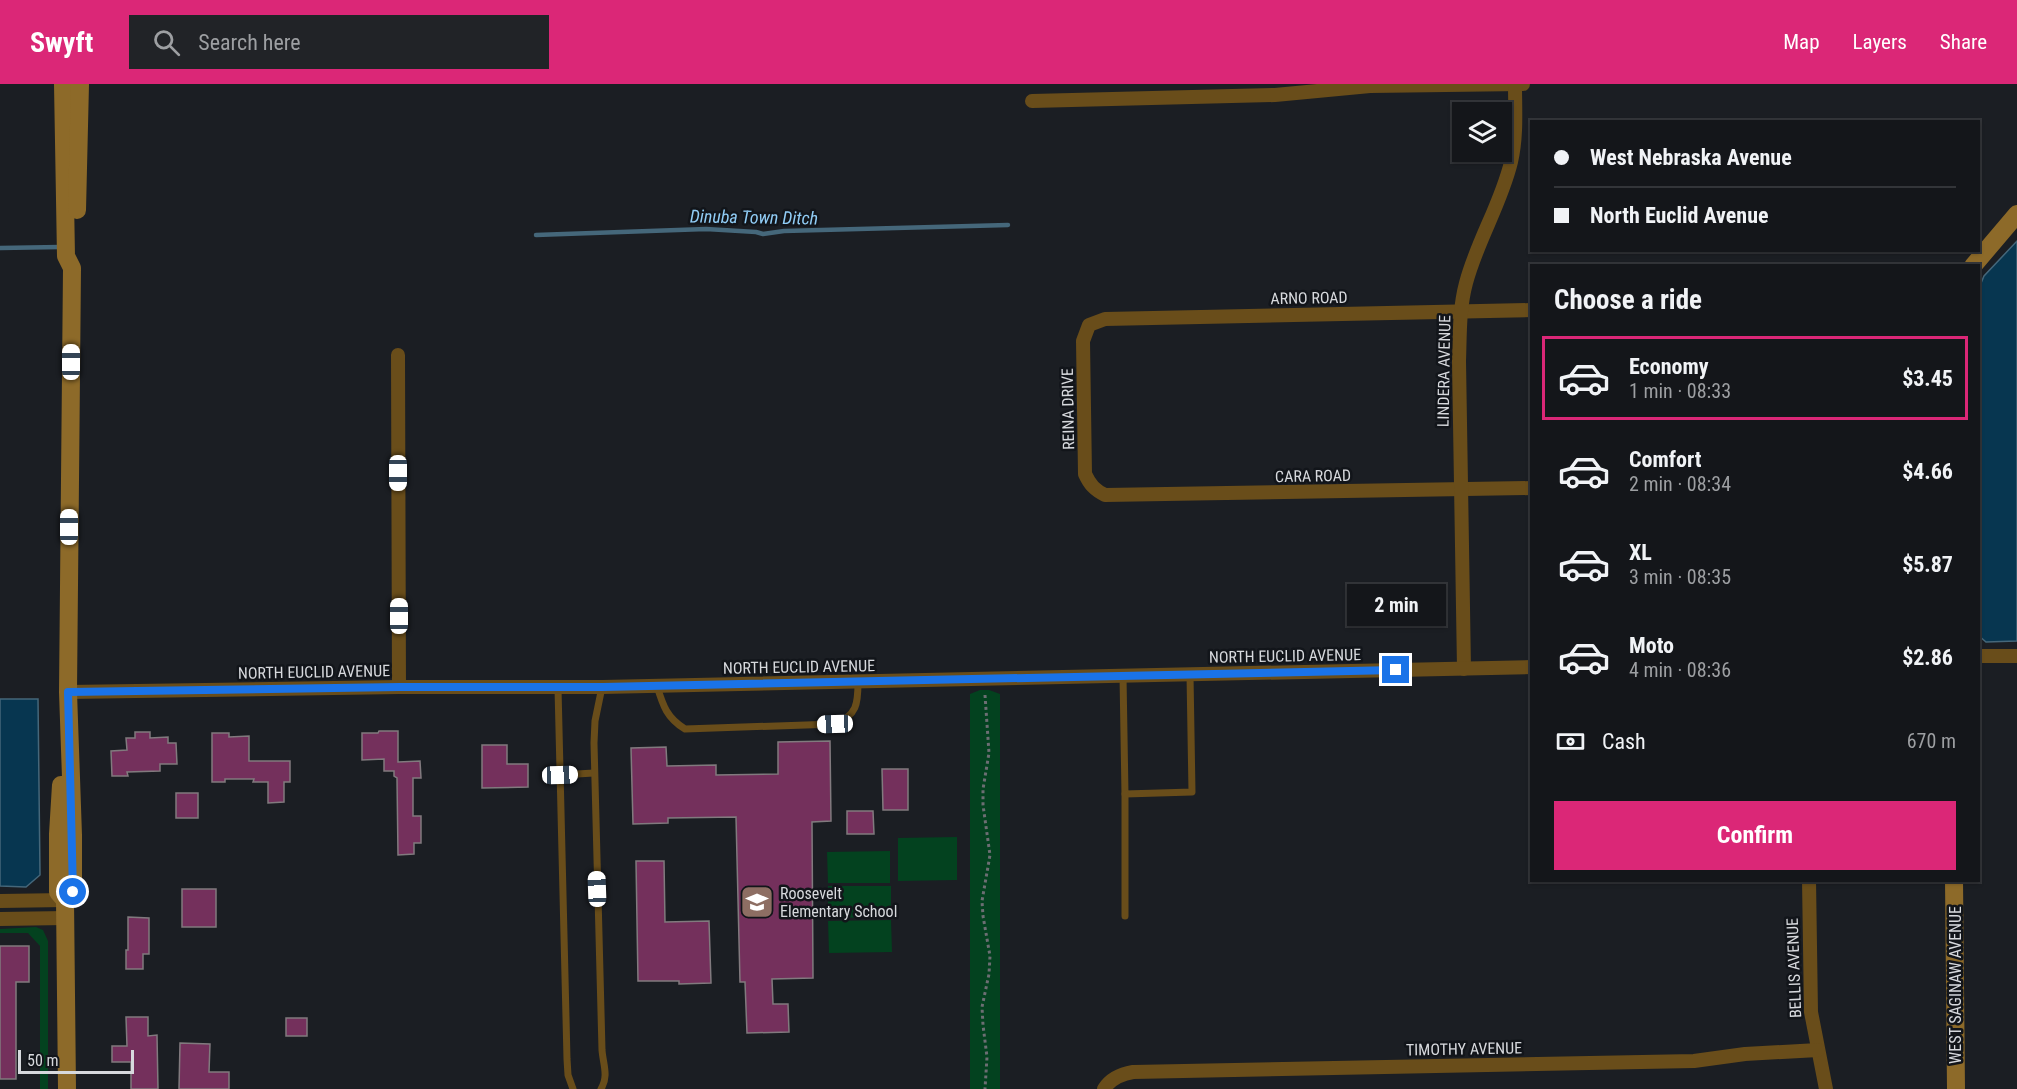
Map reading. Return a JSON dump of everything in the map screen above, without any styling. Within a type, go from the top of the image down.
[{"type":"street","points":[[63,84],[66,256],[72,268]]},
{"type":"street","points":[[67,1089],[66,909],[58,892],[58,834],[68,692],[72,268],[77,256],[80,84]]},
{"type":"street","name":"LINDERA AVENUE","points":[[1464,669],[1460,490],[1461,312],[1472,264],[1511,163],[1515,137],[1515,84]]},
{"type":"street","points":[[1032,101],[1275,95],[1370,86],[1523,84]]},
{"type":"street","points":[[1975,264],[2017,214]]},
{"type":"street","name":"ARNO ROAD","points":[[1089,325],[1105,319],[1530,310]]},
{"type":"street","name":"REINA DRIVE","points":[[1089,325],[1083,341],[1085,474],[1096,491]]},
{"type":"street","points":[[398,355],[399,687]]},
{"type":"street","name":"CARA ROAD","points":[[1096,491],[1114,496],[1530,488]]},
{"type":"street","points":[[1980,656],[2017,656]]},
{"type":"street","name":"NORTH EUCLID AVENUE","points":[[68,692],[399,687],[558,688],[1530,667]]},
{"type":"street","name":"BELLIS AVENUE","points":[[1809,882],[1811,1012],[1826,1089]]},
{"type":"street","name":"WEST SAGINAW AVENUE","points":[[1954,882],[1956,1089]]},
{"type":"street","points":[[0,901],[66,909]]},
{"type":"street","points":[[0,919],[66,909]]},
{"type":"street","name":"TIMOTHY AVENUE","points":[[1108,1084],[1126,1073],[1133,1072],[1694,1061],[1745,1054],[1818,1050]]},
{"type":"lane","points":[[1125,794],[1192,792],[1190,675]]},
{"type":"lane","points":[[1124,676],[1125,916]]},
{"type":"lane","points":[[657,686],[664,709],[674,722],[685,729],[835,724],[846,720],[856,707],[858,682]]},
{"type":"lane","points":[[601,1089],[604,1085],[605,1068],[602,1050],[594,773],[595,721],[603,687]]},
{"type":"lane","points":[[558,688],[567,1059],[568,1075],[573,1089]]},
{"type":"lane","points":[[560,775],[594,773]]},
{"type":"path","points":[[985,695],[989,753],[982,805],[990,855],[982,901],[990,950],[989,974],[982,1007],[982,1025],[987,1056],[985,1089]]},
{"type":"green space","points":[[980,690],[1000,694],[1000,1089],[970,1089],[970,694]]},
{"type":"green space","points":[[957,837],[957,880],[898,881],[898,838]]},
{"type":"green space","points":[[890,851],[890,883],[828,883],[827,852]]},
{"type":"green space","points":[[828,886],[891,886],[891,917],[828,918]]},
{"type":"green space","points":[[891,920],[892,952],[829,953],[828,921]]},
{"type":"green space","points":[[36,927],[43,930],[48,941],[48,1089],[40,1089],[40,946],[28,933],[0,933],[0,929]]},
{"type":"water","points":[[2017,241],[2017,641],[1986,642],[1980,637],[1980,286],[1984,276]]},
{"type":"water","points":[[0,699],[38,699],[40,875],[26,887],[0,886]]},
{"type":"building","points":[[379,731],[398,731],[398,762],[420,761],[421,778],[413,778],[413,816],[421,816],[421,843],[414,843],[414,854],[398,855],[397,778],[394,776],[394,771],[384,771],[384,759],[362,760],[362,733],[378,733]]},
{"type":"building","points":[[135,732],[150,732],[150,738],[168,737],[168,743],[176,743],[177,764],[160,764],[160,771],[127,772],[128,776],[112,776],[111,751],[127,750],[126,738],[135,738]]},
{"type":"building","points":[[212,733],[229,733],[229,737],[249,736],[249,761],[290,761],[290,782],[284,782],[284,802],[268,803],[268,782],[253,782],[254,779],[225,779],[225,782],[212,782]]},
{"type":"building","points":[[830,741],[831,821],[812,822],[813,978],[772,979],[773,1004],[788,1004],[789,1032],[747,1033],[745,982],[740,982],[736,817],[668,818],[668,823],[633,824],[631,748],[666,747],[667,766],[716,765],[716,775],[778,774],[778,742]]},
{"type":"building","points":[[482,745],[507,745],[507,764],[528,764],[528,787],[482,788]]},
{"type":"building","points":[[882,769],[908,769],[908,810],[883,810]]},
{"type":"building","points":[[176,793],[198,793],[198,818],[176,818]]},
{"type":"building","points":[[847,811],[873,811],[874,834],[847,834]]},
{"type":"building","points":[[636,861],[664,861],[665,922],[709,921],[711,983],[679,984],[679,981],[638,981]]},
{"type":"building","points":[[182,889],[216,889],[216,927],[182,927]]},
{"type":"building","points":[[128,917],[149,918],[149,954],[143,954],[143,969],[126,969]]},
{"type":"building","points":[[0,946],[29,946],[29,982],[16,982],[16,1079],[0,1079]]},
{"type":"building","points":[[126,1017],[148,1017],[148,1036],[157,1035],[158,1089],[131,1089],[131,1062],[112,1062],[112,1046],[127,1046]]},
{"type":"building","points":[[286,1018],[307,1018],[307,1036],[286,1036]]},
{"type":"building","points":[[180,1043],[210,1044],[209,1072],[229,1072],[229,1089],[179,1089]]},
{"type":"waterway","name":"Dinuba Town Ditch","points":[[536,235],[706,229],[763,234],[784,231],[1008,225]]},
{"type":"waterway","name":"Dinuba Town Ditch","points":[[0,248],[60,247]]},
{"type":"place","name":"Roosevelt Elementary School","points":[[757,902]]},
{"type":"route","points":[[73,892],[68,692],[399,687],[603,687],[1396,670]]}]
